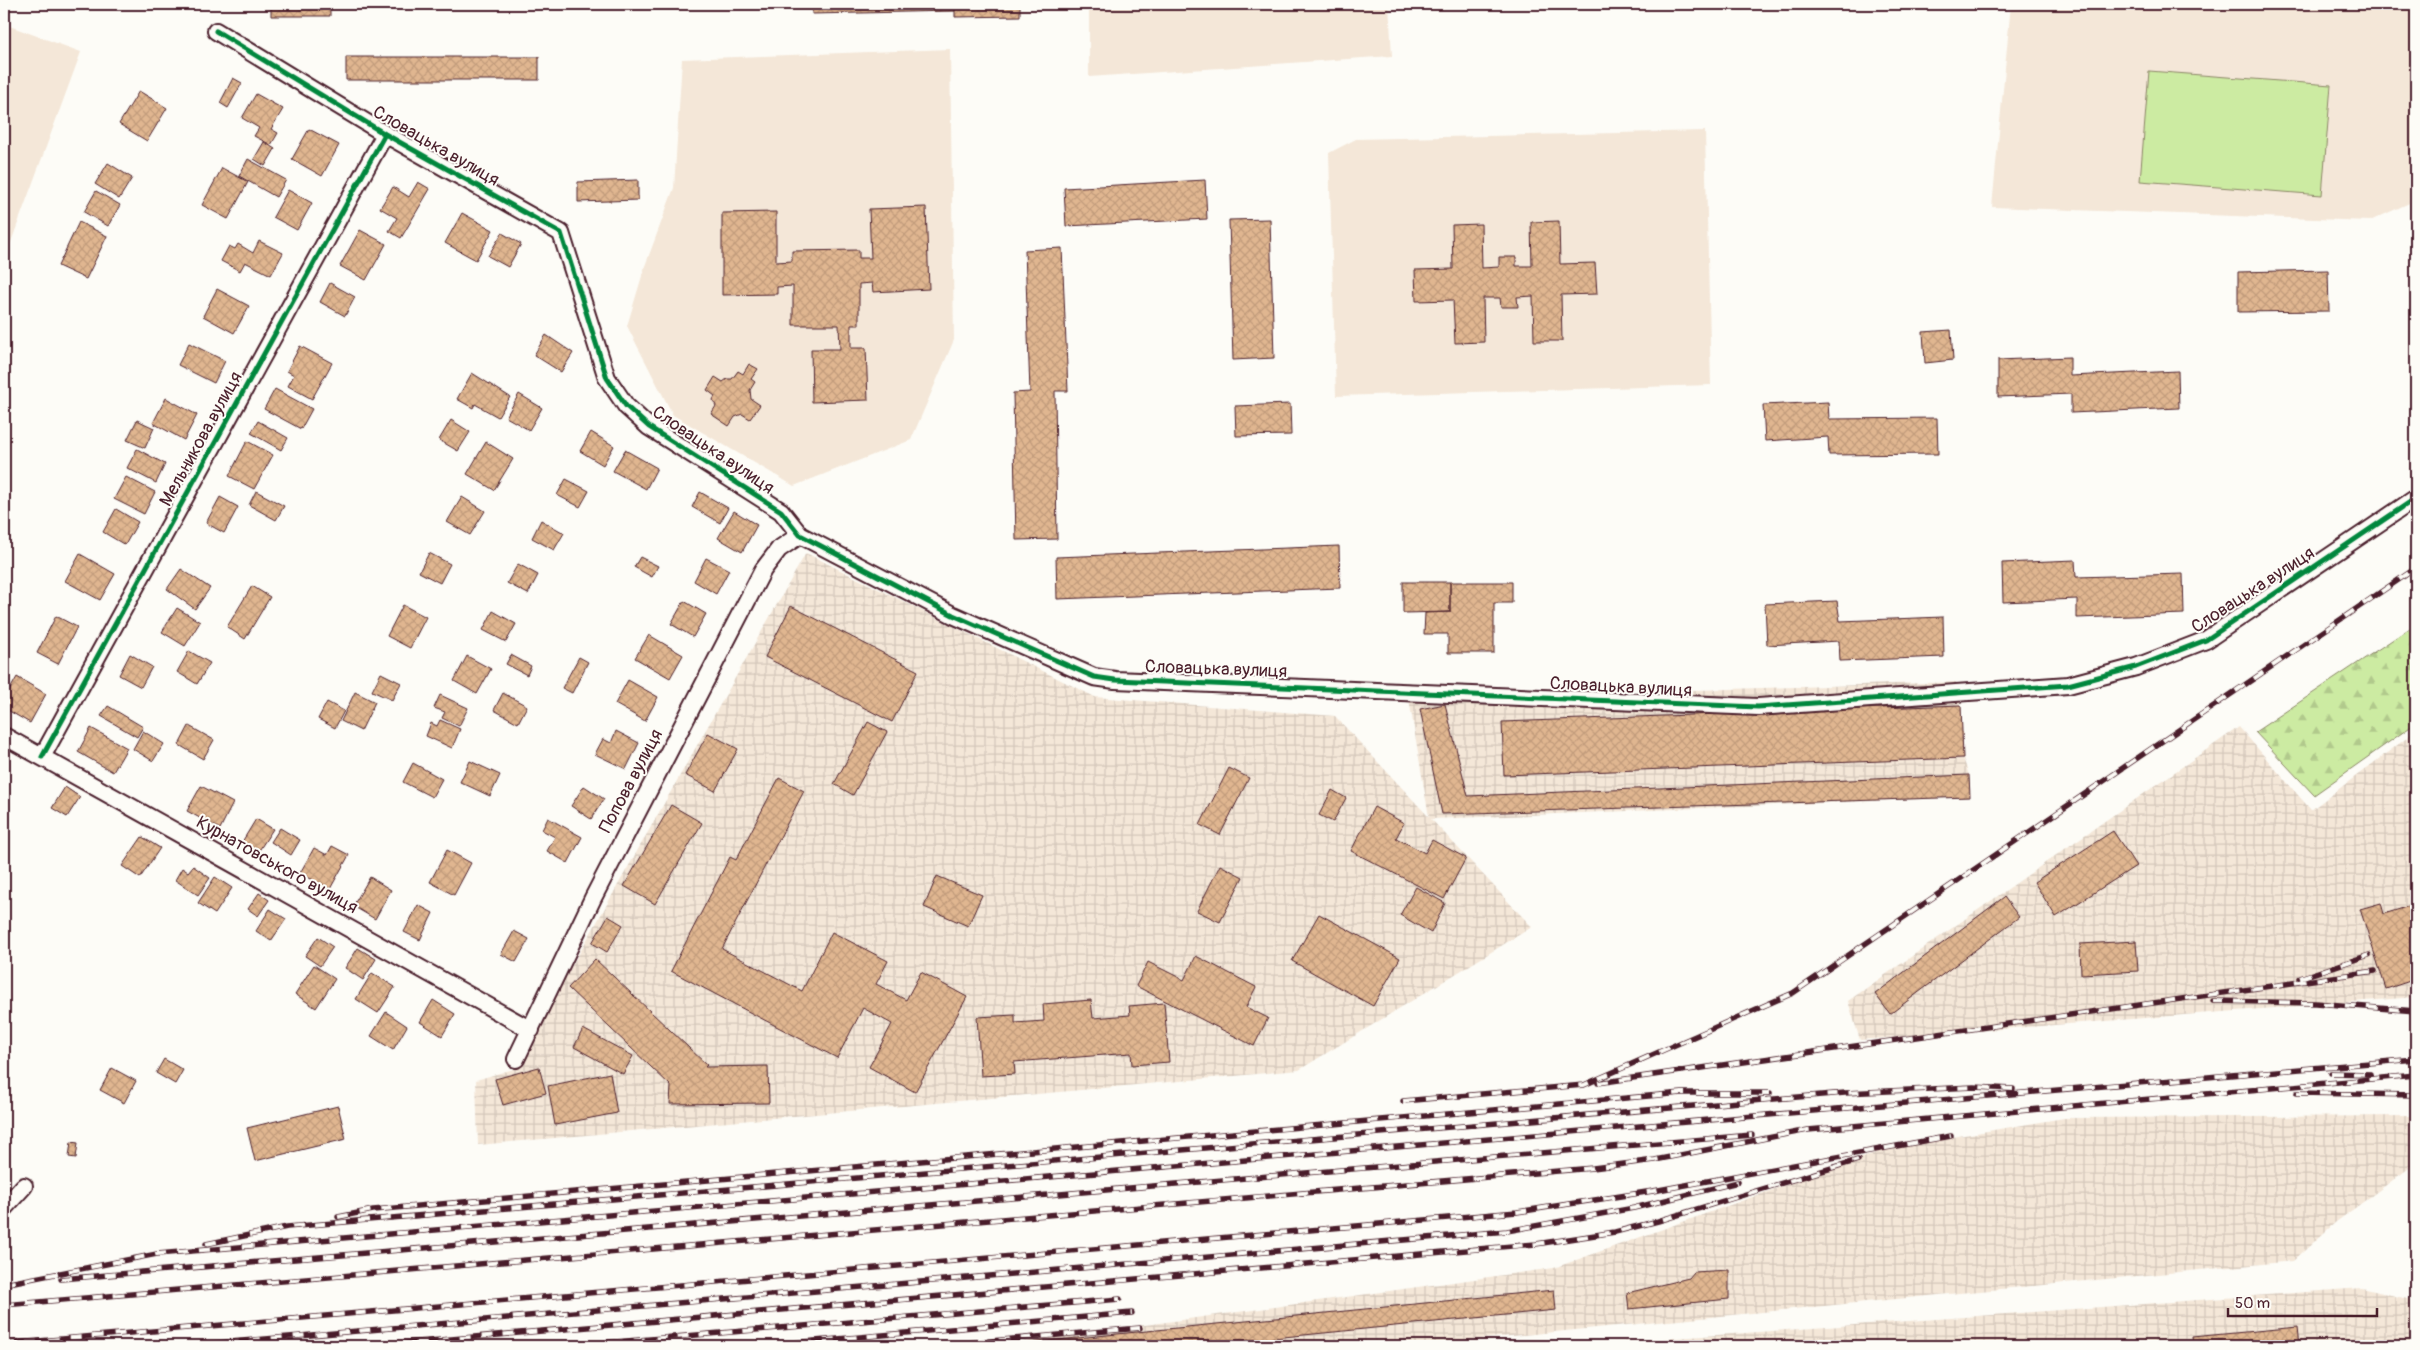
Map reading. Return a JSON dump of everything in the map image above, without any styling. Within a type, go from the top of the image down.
[{"type":"street","name":"Словацька вулиця","points":[[216,31],[385,134],[562,233],[607,378],[626,406],[649,427],[780,511],[800,535],[953,615],[1094,677],[1115,680],[1758,707],[2068,685],[2136,667],[2206,640],[2416,498]]},
{"type":"street","name":"Мельникова вулиця","points":[[42,757],[385,134]]},
{"type":"street","name":"Попова вулиця","points":[[516,1059],[593,898],[763,570],[779,550],[800,535]]},
{"type":"street","name":"Курнатовського вулиця","points":[[4,736],[531,1030]]},
{"type":"street","points":[[4,1208],[24,1186]]},
{"type":"shaded area","points":[[1089,4],[1389,4],[1392,56],[1089,77]]},
{"type":"shaded area","points":[[2011,4],[2416,4],[2416,200],[2370,221],[1992,207]]},
{"type":"shaded area","points":[[4,24],[81,52],[4,261]]},
{"type":"shaded area","points":[[950,49],[954,340],[911,440],[794,486],[673,415],[627,326],[645,266],[674,188],[682,59]]},
{"type":"shaded area","points":[[1705,131],[1711,385],[1336,396],[1329,153],[1356,139]]},
{"type":"shaded area","points":[[806,553],[1095,697],[1335,716],[1429,817],[1409,699],[1956,682],[1961,705],[1963,758],[1969,775],[1970,797],[1431,819],[1532,927],[1299,1070],[478,1145],[476,1080],[517,1068],[542,1019]]},
{"type":"shaded area","points":[[2239,727],[2311,810],[2416,731],[2416,997],[1860,1040],[1848,1001]]},
{"type":"shaded area","points":[[2416,1116],[2416,1163],[2336,1222],[2293,1261],[1408,1346],[994,1346],[1554,1268],[1889,1148],[2064,1118]]},
{"type":"shaded area","points":[[2362,1288],[2416,1301],[2416,1346],[1565,1346]]},
{"type":"green space","points":[[2149,71],[2331,85],[2322,195],[2140,181]]},
{"type":"green space","points":[[2416,624],[2416,723],[2314,795],[2255,732]]},
{"type":"building","points":[[271,4],[330,4],[330,16],[271,16]]},
{"type":"building","points":[[812,4],[955,4],[955,11],[812,14]]},
{"type":"building","points":[[955,4],[1020,4],[1020,16],[955,17]]},
{"type":"building","points":[[346,57],[539,57],[539,80],[346,80]]},
{"type":"building","points":[[233,78],[242,83],[228,108],[220,103]]},
{"type":"building","points":[[139,91],[167,108],[147,141],[119,124]]},
{"type":"building","points":[[256,94],[283,109],[271,129],[278,133],[271,145],[254,136],[259,128],[242,118]]},
{"type":"building","points":[[309,129],[339,145],[322,176],[292,159]]},
{"type":"building","points":[[264,142],[275,149],[265,166],[254,159]]},
{"type":"building","points":[[248,159],[286,180],[276,197],[239,176]]},
{"type":"building","points":[[108,163],[132,178],[119,199],[95,184]]},
{"type":"building","points":[[222,168],[248,182],[228,219],[202,205]]},
{"type":"building","points":[[638,180],[638,200],[578,202],[578,182]]},
{"type":"building","points":[[1205,180],[1207,219],[1066,226],[1064,188]]},
{"type":"building","points":[[418,182],[430,189],[401,238],[389,231],[397,218],[380,208],[393,187],[409,197]]},
{"type":"building","points":[[288,190],[312,203],[297,230],[273,217]]},
{"type":"building","points":[[96,191],[120,205],[108,226],[84,212]]},
{"type":"building","points":[[926,207],[929,289],[873,292],[872,283],[859,284],[859,325],[851,325],[851,348],[866,348],[868,400],[812,402],[811,349],[840,349],[839,325],[793,325],[793,286],[777,287],[777,294],[722,295],[722,213],[776,212],[776,262],[792,261],[792,251],[859,250],[859,258],[871,258],[869,209]]},
{"type":"building","points":[[462,213],[493,230],[476,260],[445,243]]},
{"type":"building","points":[[1270,219],[1274,358],[1233,360],[1229,220]]},
{"type":"building","points":[[1559,221],[1560,264],[1595,263],[1597,294],[1561,295],[1562,341],[1534,341],[1533,296],[1517,297],[1518,307],[1501,307],[1500,298],[1483,298],[1484,342],[1455,343],[1453,300],[1416,301],[1415,270],[1453,269],[1452,225],[1481,224],[1482,268],[1499,267],[1499,257],[1516,257],[1516,266],[1532,266],[1531,222]]},
{"type":"building","points":[[79,222],[107,236],[86,279],[58,266]]},
{"type":"building","points":[[360,230],[386,244],[366,280],[340,266]]},
{"type":"building","points":[[502,233],[521,244],[508,267],[488,256]]},
{"type":"building","points":[[259,241],[283,253],[271,275],[245,262],[240,271],[221,261],[229,246],[235,249],[238,244],[253,253]]},
{"type":"building","points":[[1062,248],[1068,391],[1055,391],[1057,539],[1016,540],[1013,393],[1030,392],[1025,250]]},
{"type":"building","points":[[2328,270],[2329,311],[2238,312],[2238,272]]},
{"type":"building","points":[[330,283],[355,297],[345,316],[320,302]]},
{"type":"building","points":[[217,289],[249,306],[234,333],[203,316]]},
{"type":"building","points":[[1951,330],[1953,360],[1925,363],[1923,332]]},
{"type":"building","points":[[546,335],[573,353],[561,372],[534,355]]},
{"type":"building","points":[[189,343],[225,361],[214,383],[178,365]]},
{"type":"building","points":[[300,346],[332,363],[312,399],[288,386],[294,375],[287,371]]},
{"type":"building","points":[[2070,357],[2070,376],[2178,371],[2179,408],[2071,413],[2071,394],[1998,397],[1998,360]]},
{"type":"building","points":[[749,364],[758,369],[751,379],[755,382],[750,390],[751,399],[760,405],[750,419],[742,414],[735,417],[729,426],[711,414],[716,406],[713,400],[715,396],[707,390],[715,377],[723,382],[727,379],[732,379],[738,371],[743,374]]},
{"type":"building","points":[[472,373],[510,397],[498,417],[475,404],[473,408],[457,399]]},
{"type":"building","points":[[275,389],[312,409],[301,429],[264,409]]},
{"type":"building","points":[[519,394],[542,408],[529,430],[506,417]]},
{"type":"building","points":[[166,398],[197,415],[184,440],[153,423]]},
{"type":"building","points":[[1828,402],[1829,419],[1937,418],[1938,454],[1829,455],[1828,437],[1765,441],[1763,405]]},
{"type":"building","points":[[1290,404],[1291,435],[1236,436],[1235,406]]},
{"type":"building","points":[[137,420],[154,428],[145,448],[127,440]]},
{"type":"building","points":[[451,420],[470,432],[458,451],[439,440]]},
{"type":"building","points":[[258,421],[288,438],[281,450],[251,433]]},
{"type":"building","points":[[591,432],[614,446],[603,465],[580,451]]},
{"type":"building","points":[[247,441],[273,455],[254,489],[229,476]]},
{"type":"building","points":[[486,442],[513,459],[494,490],[467,474]]},
{"type":"building","points":[[137,449],[165,464],[156,483],[127,468]]},
{"type":"building","points":[[625,450],[657,468],[646,489],[613,471]]},
{"type":"building","points":[[126,477],[155,492],[144,514],[114,499]]},
{"type":"building","points":[[566,479],[589,491],[580,507],[557,495]]},
{"type":"building","points":[[256,491],[284,506],[276,520],[249,505]]},
{"type":"building","points":[[700,492],[728,508],[720,523],[692,507]]},
{"type":"building","points":[[220,497],[238,507],[224,533],[206,523]]},
{"type":"building","points":[[462,497],[485,511],[470,535],[447,522]]},
{"type":"building","points":[[116,509],[138,522],[125,545],[103,532]]},
{"type":"building","points":[[734,511],[757,525],[742,552],[718,538]]},
{"type":"building","points":[[541,520],[564,533],[554,550],[532,538]]},
{"type":"building","points":[[1339,546],[1340,588],[1057,599],[1056,557]]},
{"type":"building","points":[[429,553],[450,564],[440,583],[419,572]]},
{"type":"building","points":[[80,554],[115,574],[100,600],[65,581]]},
{"type":"building","points":[[640,557],[658,566],[652,577],[634,567]]},
{"type":"building","points":[[706,558],[729,570],[716,594],[694,581]]},
{"type":"building","points":[[2075,560],[2076,577],[2183,574],[2184,614],[2077,618],[2077,599],[2003,602],[2002,563]]},
{"type":"building","points":[[518,564],[538,575],[528,594],[507,583]]},
{"type":"building","points":[[181,569],[210,588],[195,609],[167,589]]},
{"type":"building","points":[[1403,582],[1450,582],[1450,612],[1403,613]]},
{"type":"building","points":[[1450,582],[1512,582],[1512,603],[1494,603],[1494,653],[1448,653],[1448,634],[1424,634],[1425,613],[1450,612]]},
{"type":"building","points":[[252,586],[270,597],[245,639],[227,627]]},
{"type":"building","points":[[684,601],[706,614],[693,637],[671,624]]},
{"type":"building","points":[[1837,601],[1840,621],[1943,617],[1944,657],[1840,661],[1839,641],[1767,645],[1765,604]]},
{"type":"building","points":[[403,605],[426,617],[410,648],[387,636]]},
{"type":"building","points":[[791,606],[918,671],[892,722],[765,657]]},
{"type":"building","points":[[177,608],[200,622],[185,646],[162,632]]},
{"type":"building","points":[[493,611],[516,624],[506,642],[483,630]]},
{"type":"building","points":[[56,616],[77,627],[58,664],[37,653]]},
{"type":"building","points":[[649,635],[683,655],[670,678],[635,658]]},
{"type":"building","points":[[189,651],[210,663],[197,684],[177,672]]},
{"type":"building","points":[[130,654],[152,667],[141,687],[119,675]]},
{"type":"building","points":[[511,655],[531,666],[527,675],[506,664]]},
{"type":"building","points":[[467,656],[491,669],[477,694],[454,681]]},
{"type":"building","points":[[579,657],[588,662],[572,693],[562,688]]},
{"type":"building","points":[[381,673],[401,683],[392,700],[372,691]]},
{"type":"building","points":[[17,677],[46,694],[30,723],[4,708],[4,700]]},
{"type":"building","points":[[628,680],[658,697],[645,721],[615,704]]},
{"type":"building","points":[[355,692],[375,702],[361,731],[341,721]]},
{"type":"building","points":[[503,693],[527,706],[518,723],[494,710]]},
{"type":"building","points":[[440,695],[468,708],[459,726],[442,718],[445,712],[434,708]]},
{"type":"building","points":[[327,702],[344,711],[335,728],[318,719]]},
{"type":"building","points":[[1445,704],[1468,796],[1969,775],[1970,797],[1442,814],[1420,709]]},
{"type":"building","points":[[1961,705],[1963,758],[1504,775],[1502,722]]},
{"type":"building","points":[[108,706],[143,727],[137,737],[101,716]]},
{"type":"building","points":[[440,720],[460,729],[452,748],[426,736],[431,723],[437,726]]},
{"type":"building","points":[[868,722],[887,732],[853,795],[834,784]]},
{"type":"building","points":[[189,726],[214,740],[203,759],[179,745]]},
{"type":"building","points":[[91,728],[127,748],[113,772],[78,752]]},
{"type":"building","points":[[143,731],[164,744],[153,761],[133,749]]},
{"type":"building","points":[[616,731],[639,743],[626,769],[595,754],[603,739],[611,743]]},
{"type":"building","points":[[708,733],[738,749],[715,791],[685,775]]},
{"type":"building","points":[[470,761],[500,775],[490,796],[460,782]]},
{"type":"building","points":[[413,763],[442,779],[432,797],[403,782]]},
{"type":"building","points":[[1229,768],[1249,778],[1220,835],[1200,825]]},
{"type":"building","points":[[779,778],[804,791],[722,949],[802,991],[832,932],[888,961],[876,984],[906,1000],[921,972],[967,997],[915,1092],[869,1067],[892,1024],[863,1008],[837,1058],[671,971],[730,857],[736,860]]},
{"type":"building","points":[[201,786],[233,803],[220,829],[187,811]]},
{"type":"building","points":[[584,786],[604,799],[591,819],[571,806]]},
{"type":"building","points":[[65,787],[80,797],[67,817],[52,808]]},
{"type":"building","points":[[1332,790],[1346,798],[1333,822],[1319,815]]},
{"type":"building","points":[[671,805],[702,823],[655,904],[624,886]]},
{"type":"building","points":[[1374,807],[1404,823],[1396,838],[1425,853],[1432,840],[1466,858],[1444,899],[1351,851]]},
{"type":"building","points":[[548,818],[582,837],[568,863],[547,851],[555,837],[542,830]]},
{"type":"building","points":[[256,819],[273,829],[258,852],[242,842]]},
{"type":"building","points":[[280,828],[300,840],[291,855],[271,842]]},
{"type":"building","points":[[2113,831],[2136,866],[2056,917],[2034,882]]},
{"type":"building","points":[[142,837],[160,848],[140,878],[122,866]]},
{"type":"building","points":[[332,846],[349,855],[330,889],[300,873],[314,848],[327,855]]},
{"type":"building","points":[[447,850],[471,863],[454,895],[430,882]]},
{"type":"building","points":[[1220,865],[1243,877],[1220,922],[1197,911]]},
{"type":"building","points":[[193,866],[210,878],[198,895],[175,880],[182,868],[188,872]]},
{"type":"building","points":[[937,876],[982,895],[968,926],[924,907]]},
{"type":"building","points":[[215,877],[232,888],[215,914],[198,903]]},
{"type":"building","points":[[370,877],[391,890],[375,919],[353,906]]},
{"type":"building","points":[[1416,887],[1445,903],[1431,933],[1400,915]]},
{"type":"building","points":[[259,893],[269,900],[258,916],[248,909]]},
{"type":"building","points":[[2004,897],[2019,917],[1890,1014],[1875,994]]},
{"type":"building","points":[[2381,903],[2384,914],[2416,904],[2416,979],[2386,989],[2360,909]]},
{"type":"building","points":[[418,905],[433,913],[420,940],[404,932]]},
{"type":"building","points":[[270,909],[286,919],[271,941],[256,931]]},
{"type":"building","points":[[1319,914],[1400,958],[1373,1006],[1292,961]]},
{"type":"building","points":[[608,916],[623,925],[607,952],[592,943]]},
{"type":"building","points":[[514,931],[529,939],[516,962],[501,954]]},
{"type":"building","points":[[318,937],[333,947],[320,966],[305,956]]},
{"type":"building","points":[[2136,941],[2138,971],[2081,974],[2080,944]]},
{"type":"building","points":[[358,948],[376,959],[363,980],[345,968]]},
{"type":"building","points":[[1196,956],[1256,987],[1246,1007],[1268,1018],[1254,1046],[1136,986],[1148,962],[1184,980]]},
{"type":"building","points":[[595,959],[707,1065],[705,1067],[768,1066],[769,1103],[670,1104],[671,1086],[568,988]]},
{"type":"building","points":[[314,965],[335,979],[316,1008],[295,994]]},
{"type":"building","points":[[372,973],[395,987],[378,1013],[356,999]]},
{"type":"building","points":[[433,1000],[455,1014],[442,1036],[420,1022]]},
{"type":"building","points":[[1091,1000],[1093,1018],[1130,1015],[1129,1006],[1164,1003],[1169,1062],[1132,1065],[1131,1053],[1014,1062],[1015,1074],[981,1076],[977,1017],[1015,1015],[1015,1023],[1044,1021],[1043,1004]]},
{"type":"building","points":[[386,1012],[407,1026],[393,1050],[371,1036]]},
{"type":"building","points":[[583,1029],[633,1056],[623,1074],[574,1047]]},
{"type":"building","points":[[164,1059],[183,1070],[175,1084],[156,1073]]},
{"type":"building","points":[[539,1067],[546,1093],[503,1105],[495,1079]]},
{"type":"building","points":[[112,1068],[136,1081],[124,1103],[100,1090]]},
{"type":"building","points":[[610,1073],[617,1113],[555,1125],[548,1086]]},
{"type":"building","points":[[338,1106],[346,1139],[255,1161],[247,1128]]},
{"type":"building","points":[[71,1142],[78,1143],[76,1158],[69,1157]]},
{"type":"building","points":[[1729,1270],[1729,1299],[1629,1309],[1627,1293],[1689,1278],[1694,1272]]},
{"type":"building","points":[[1554,1290],[1556,1310],[1193,1346],[998,1346]]},
{"type":"building","points":[[2298,1327],[2300,1346],[2193,1346],[2192,1337]]},
{"type":"railway","points":[[1403,1101],[1584,1085],[1793,993],[2416,568]]},
{"type":"railway","points":[[2300,978],[2369,955]]},
{"type":"railway","points":[[1598,1083],[2375,971]]},
{"type":"railway","points":[[2213,1001],[2315,1003],[2416,1011]]},
{"type":"railway","points":[[4,1284],[157,1254],[2416,1059]]},
{"type":"railway","points":[[2331,1073],[2371,1074]]},
{"type":"railway","points":[[4,1305],[1593,1168],[1655,1160],[1808,1130],[2416,1075]]},
{"type":"railway","points":[[206,1244],[287,1227],[1845,1093],[1974,1087],[2013,1089]]},
{"type":"railway","points":[[338,1217],[373,1210],[1682,1093],[1770,1093]]},
{"type":"railway","points":[[2297,1093],[2416,1095]]},
{"type":"railway","points":[[61,1279],[1752,1135]]},
{"type":"railway","points":[[4,1344],[1517,1212],[1653,1191],[1951,1136]]},
{"type":"railway","points":[[372,1346],[1536,1244],[1615,1232],[1658,1221],[1858,1160]]},
{"type":"railway","points":[[184,1346],[1507,1231],[1634,1208],[1738,1182]]},
{"type":"railway","points":[[568,1346],[1120,1299]]},
{"type":"railway","points":[[758,1346],[1132,1313]]},
{"type":"railway","points":[[933,1346],[1140,1328]]},
{"type":"cycle path","points":[[216,31],[385,134],[561,233],[607,378],[626,406],[649,427],[781,511],[800,535],[953,615],[1094,677],[1115,680],[1758,707],[2068,685],[2136,667],[2206,640],[2416,498]]},
{"type":"cycle path","points":[[42,757],[385,134]]}]
